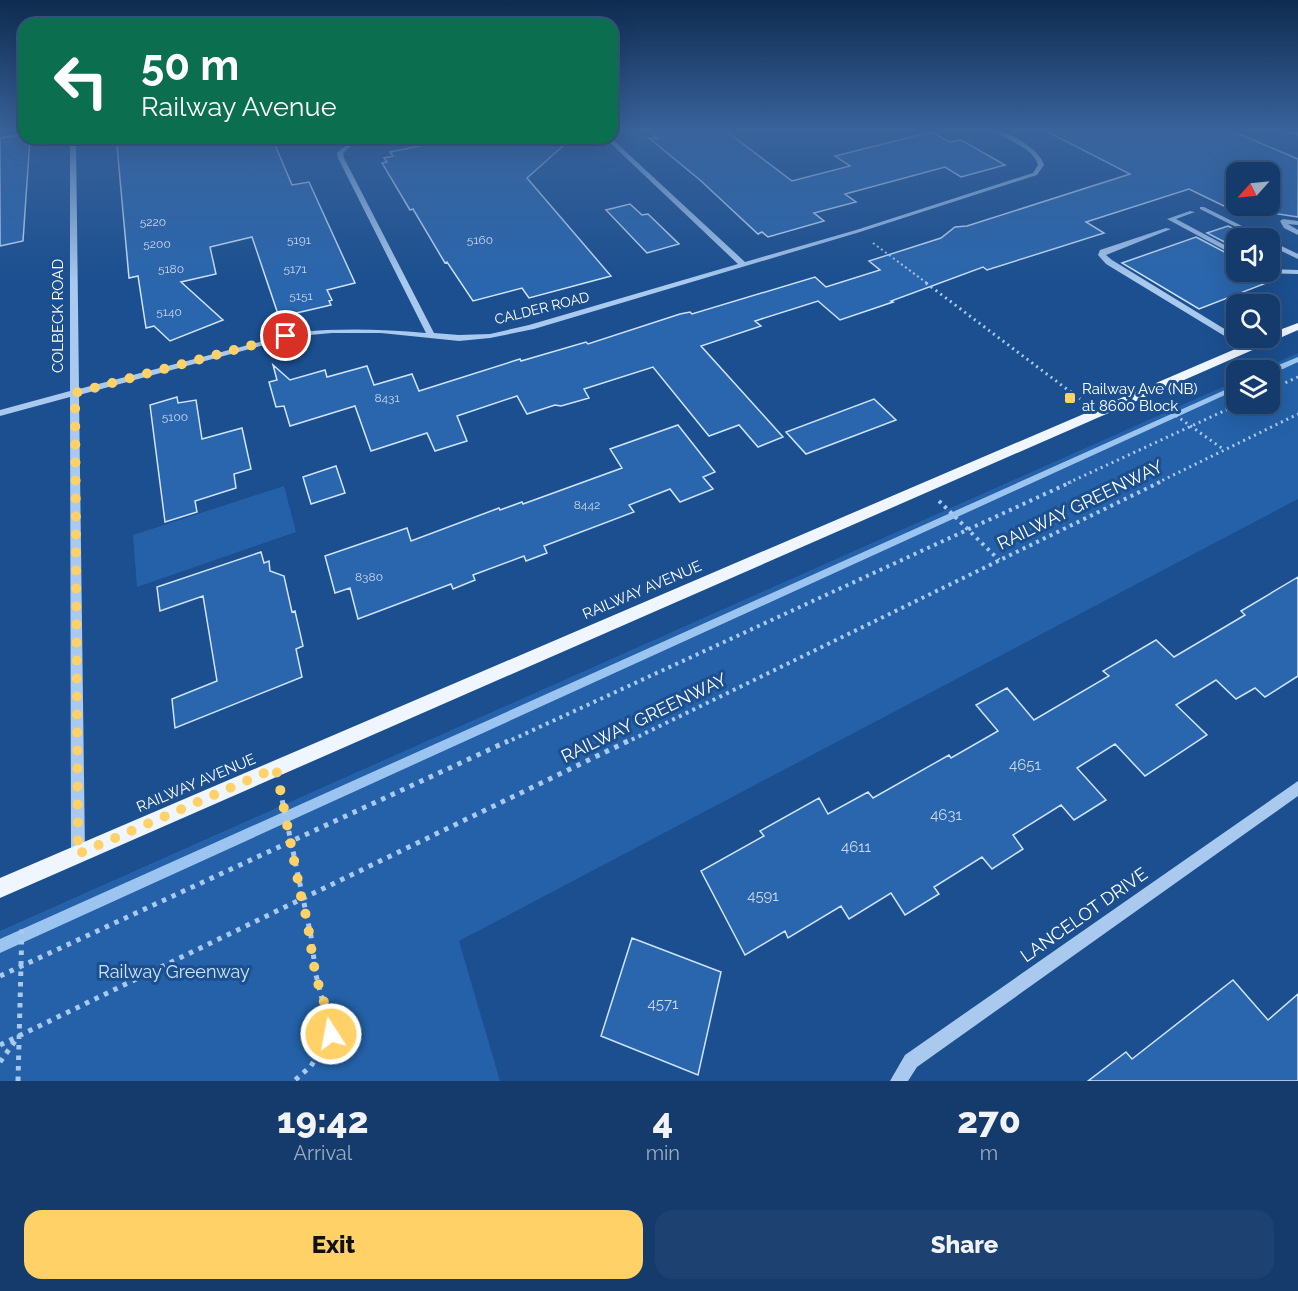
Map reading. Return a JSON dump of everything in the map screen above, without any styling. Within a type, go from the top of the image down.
[{"type":"main road","name":"RAILWAY AVENUE","points":[[1280,334],[1298,326]]},
{"type":"main road","name":"RAILWAY AVENUE","points":[[0,888],[1247,348]]},
{"type":"street","name":"COLBECK ROAD","points":[[73,181],[78,854]]},
{"type":"street","points":[[353,181],[431,335]]},
{"type":"street","points":[[655,181],[744,265]]},
{"type":"street","name":"CALDER ROAD","points":[[0,413],[298,334],[353,331],[468,338],[521,330],[858,231],[1017,181]]},
{"type":"street","points":[[1202,208],[1242,228]]},
{"type":"street","points":[[1192,212],[1170,219],[1226,249]]},
{"type":"street","points":[[1298,223],[1283,221],[1286,227],[1298,233]]},
{"type":"street","points":[[1168,229],[1102,252],[1102,255],[1109,262],[1226,333]]},
{"type":"street","points":[[1280,247],[1298,256]]},
{"type":"street","points":[[1280,271],[1298,272]]},
{"type":"street","name":"LANCELOT DRIVE","points":[[898,1081],[911,1061],[1298,788]]},
{"type":"path","points":[[858,231],[1097,412]]},
{"type":"path","points":[[1280,385],[1298,377]]},
{"type":"path","points":[[1144,392],[1224,449]]},
{"type":"path","points":[[0,976],[1226,410]]},
{"type":"path","name":"RAILWAY GREENWAY","points":[[0,1045],[302,901],[1298,414]]},
{"type":"path","points":[[925,487],[999,560]]},
{"type":"path","points":[[276,768],[302,901],[310,929],[316,975],[321,996],[330,1013],[331,1034],[311,1066],[294,1081]]},
{"type":"path","points":[[18,1081],[22,927]]},
{"type":"path","points":[[0,1062],[18,1036]]},
{"type":"green space","name":"Railway Greenway","points":[[1298,353],[1298,499],[459,941],[500,1081],[0,1081],[0,931],[1226,385],[1226,414],[1280,414],[1280,361]]},
{"type":"green space","points":[[284,486],[296,532],[137,587],[133,535]]},
{"type":"building","points":[[0,181],[27,181],[23,241],[0,246]]},
{"type":"building","points":[[120,181],[290,181],[292,185],[309,182],[355,283],[327,290],[332,300],[329,301],[331,305],[279,317],[252,237],[210,247],[216,274],[181,282],[223,320],[170,341],[154,326],[146,328],[138,276],[129,278]]},
{"type":"building","points":[[393,181],[530,181],[611,276],[529,298],[522,288],[473,301],[447,262],[445,263],[413,209],[410,210]]},
{"type":"building","points":[[702,181],[891,181],[845,194],[856,202],[814,213],[824,221],[768,237],[762,232],[758,234]]},
{"type":"building","points":[[1107,181],[1226,181],[1226,206],[1189,189],[1086,222],[1104,233],[987,270],[983,267],[840,320],[818,301],[755,321],[761,326],[701,346],[783,437],[758,447],[739,425],[709,436],[653,367],[584,389],[589,398],[561,406],[555,405],[527,414],[517,396],[457,416],[467,441],[435,451],[427,433],[371,451],[355,406],[290,426],[284,406],[276,407],[269,382],[277,380],[273,365],[290,380],[325,370],[327,377],[367,366],[374,385],[412,374],[419,391],[520,359],[521,361],[586,342],[588,344],[680,314],[690,312],[692,314],[815,277],[826,287],[880,270],[869,261],[941,238],[955,227],[967,226]]},
{"type":"building","points":[[1280,181],[1298,181],[1298,217],[1280,214]]},
{"type":"building","points":[[630,204],[642,215],[648,214],[679,244],[647,253],[606,210]]},
{"type":"building","points":[[1228,226],[1232,228],[1226,228],[1226,243],[1207,233]]},
{"type":"building","points":[[1196,237],[1226,253],[1226,282],[1269,282],[1238,294],[1226,294],[1226,299],[1199,309],[1122,263]]},
{"type":"building","points":[[177,397],[178,403],[196,400],[202,439],[242,428],[251,469],[234,474],[236,488],[195,501],[197,512],[165,522],[150,405]]},
{"type":"building","points":[[874,399],[896,420],[806,454],[786,432]]},
{"type":"building","points":[[678,425],[715,472],[703,477],[713,489],[680,502],[670,489],[629,505],[634,512],[544,546],[547,553],[526,561],[524,556],[473,575],[475,580],[453,589],[451,584],[358,619],[350,588],[335,593],[325,556],[407,528],[411,541],[499,508],[500,510],[522,502],[523,504],[622,468],[610,449]]},
{"type":"building","points":[[336,466],[345,493],[311,504],[303,477]]},
{"type":"building","points":[[261,552],[264,563],[269,561],[270,571],[284,576],[303,646],[296,649],[302,677],[175,728],[172,699],[217,681],[203,596],[160,611],[157,587]]},
{"type":"building","points":[[1298,577],[1298,676],[1265,697],[1255,688],[1236,699],[1216,680],[1176,705],[1207,735],[1145,776],[1115,744],[1077,768],[1106,800],[1074,820],[1061,805],[1013,835],[1023,849],[992,869],[982,857],[934,887],[939,894],[905,915],[891,893],[849,919],[841,906],[788,938],[785,931],[745,955],[701,871],[764,836],[760,831],[819,798],[828,814],[868,792],[873,798],[949,755],[951,758],[998,731],[976,705],[1007,688],[1034,720],[1109,676],[1103,671],[1156,640],[1174,657],[1245,615],[1241,611]]},
{"type":"building","points":[[632,938],[721,972],[698,1075],[601,1036]]},
{"type":"building","points":[[1233,980],[1268,1020],[1298,994],[1298,1081],[1088,1081],[1126,1052],[1132,1059]]},
{"type":"waterway","points":[[1280,367],[1298,359]]},
{"type":"waterway","points":[[0,946],[1226,392]]},
{"type":"place","name":"Railway Ave (NB) at 8600 Block","points":[[1070,398]]},
{"type":"route","points":[[286,336],[75,393],[78,854],[276,768],[302,901],[309,921],[316,975],[321,996],[330,1013],[331,1034]]}]
